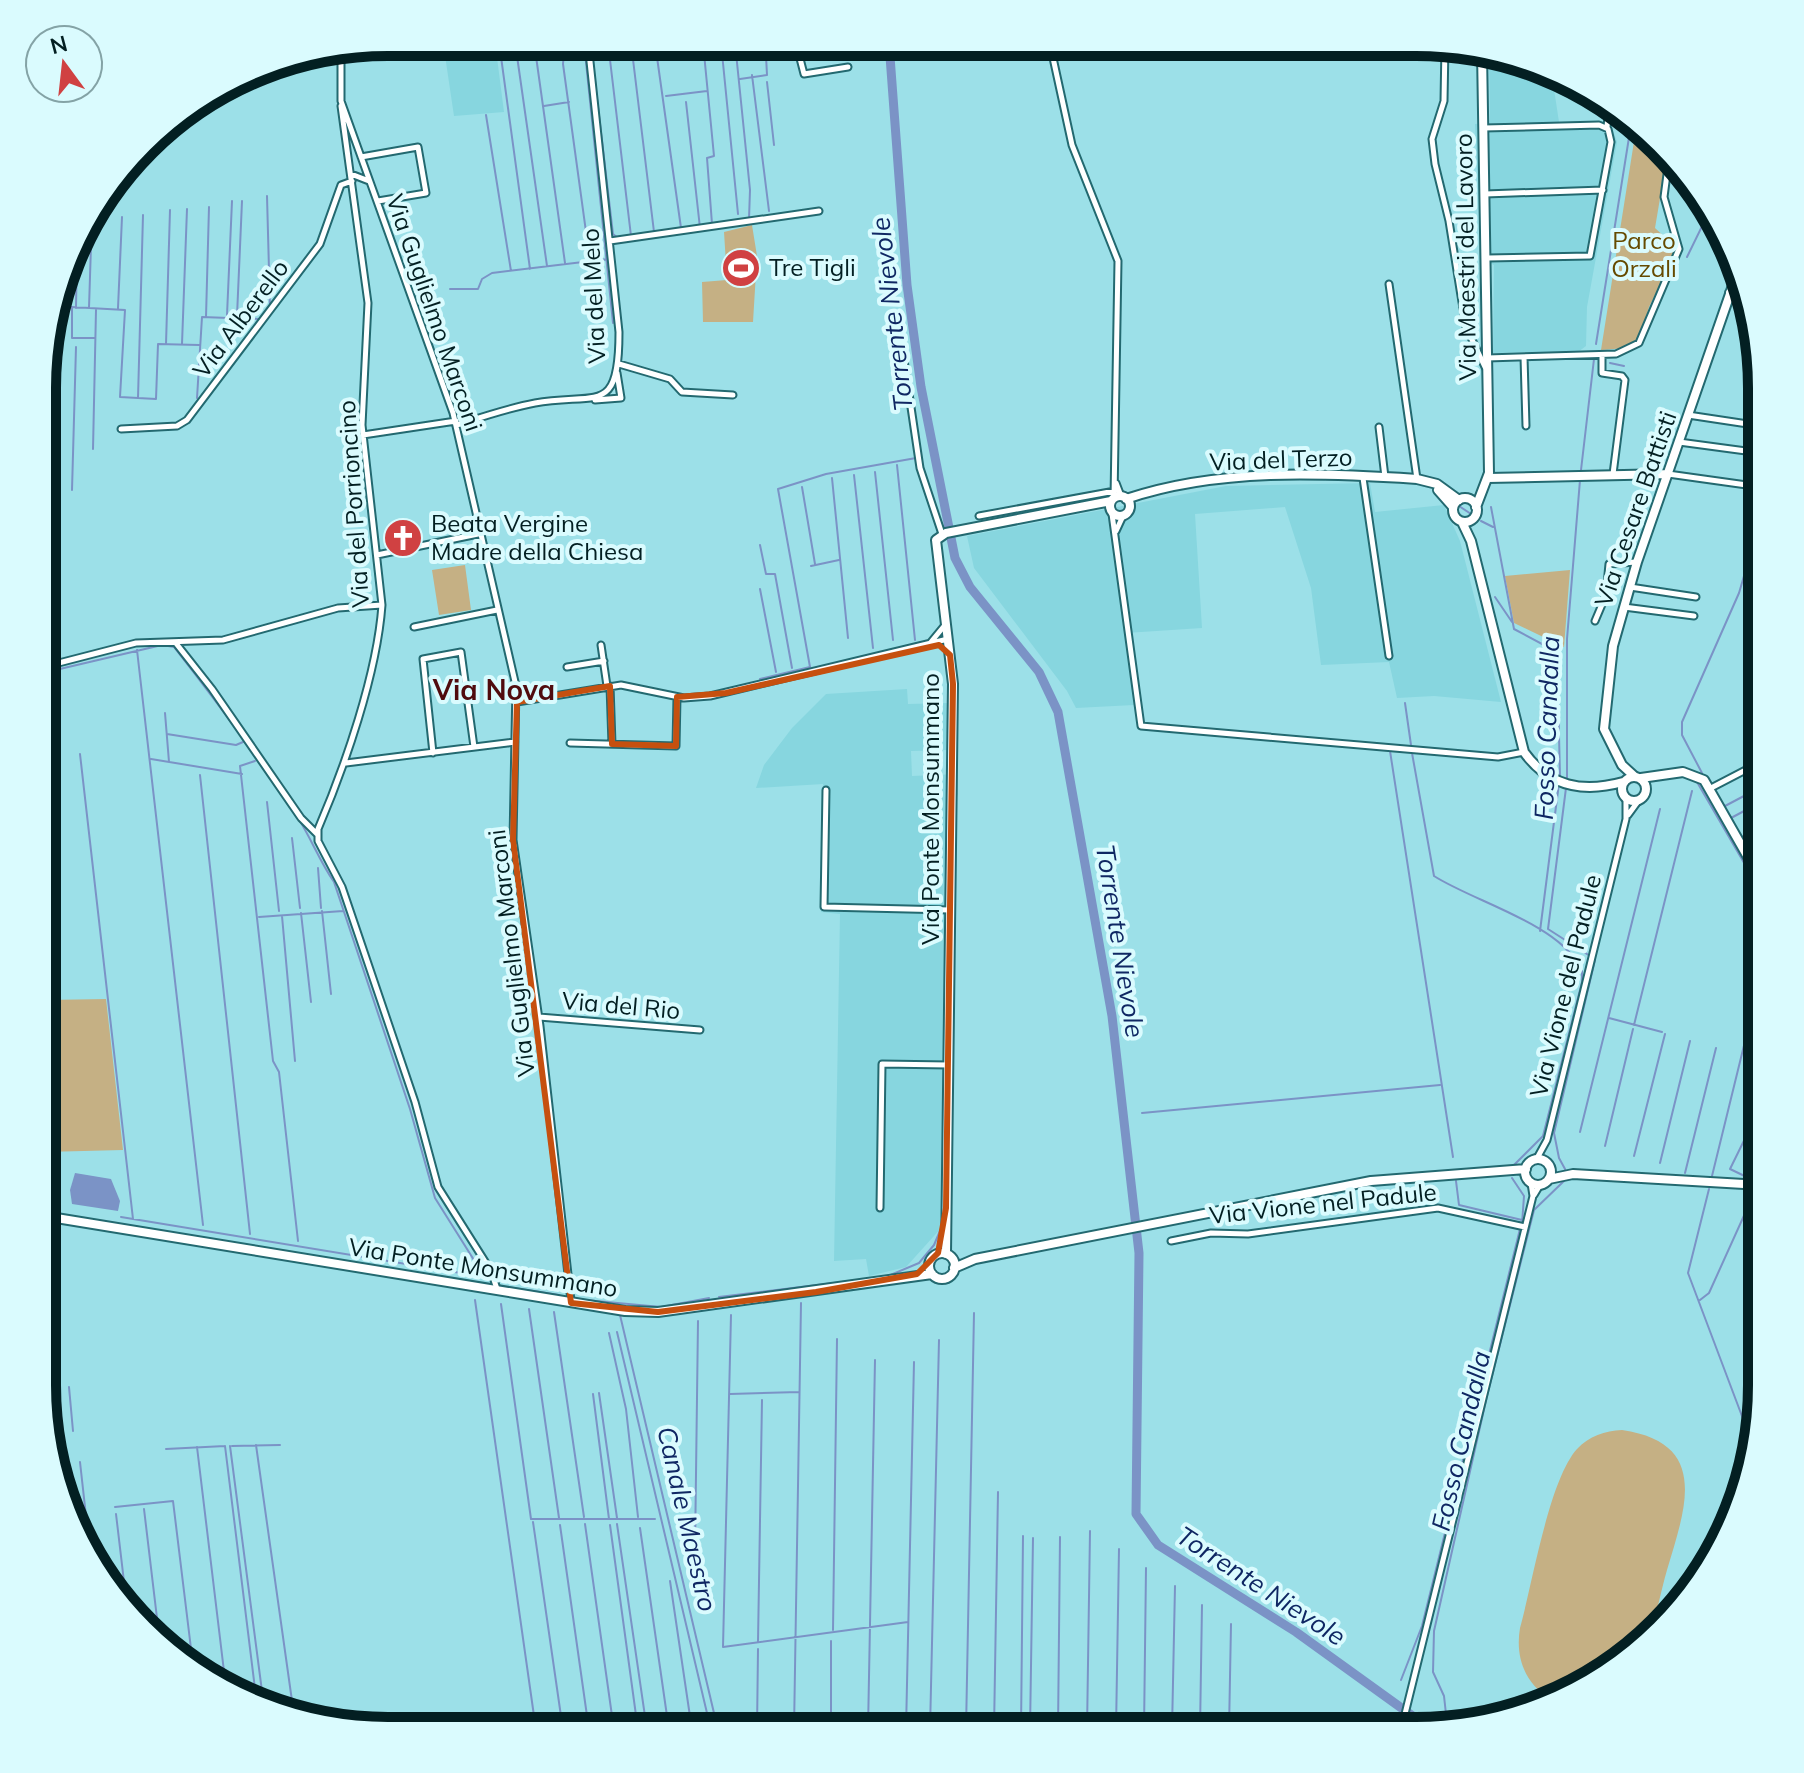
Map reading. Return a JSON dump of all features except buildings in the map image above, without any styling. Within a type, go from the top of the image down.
[{"type":"main road","name":"Via Maestri del Lavoro","points":[[1466,521],[1476,507],[1488,478],[1489,462],[1488,258],[1482,62]]},
{"type":"main road","name":"Via Cesare Battisti","points":[[1631,779],[1604,729],[1613,646],[1637,562],[1732,287]]},
{"type":"main road","points":[[1489,462],[1483,482],[1460,502],[1456,518],[1466,521],[1524,752],[1545,776],[1564,784],[1586,787],[1671,774],[1693,774],[1711,788],[1748,856]]},
{"type":"main road","points":[[1488,478],[1668,474]]},
{"type":"main road","name":"Via del Terzo","points":[[1117,502],[1148,492],[1223,483],[1363,478],[1421,480]]},
{"type":"main road","points":[[1421,480],[1460,502],[1476,507]]},
{"type":"main road","points":[[944,533],[1088,502],[1117,502],[1123,516]]},
{"type":"main road","name":"Via Ponte Monsummano","points":[[944,533],[936,540],[936,551],[953,684],[945,1255]]},
{"type":"main road","points":[[1598,787],[1639,800],[1646,791],[1671,774]]},
{"type":"main road","points":[[1631,779],[1646,791]]},
{"type":"main road","points":[[1624,796],[1631,779]]},
{"type":"main road","points":[[1531,1179],[1536,1160],[1573,1174],[1748,1184]]},
{"type":"main road","points":[[1549,1179],[1550,1167]]},
{"type":"main road","points":[[945,1255],[931,1270],[946,1278],[954,1268],[975,1259],[1371,1181],[1426,1175],[1500,1173],[1549,1179],[1573,1174]]},
{"type":"main road","name":"Via Ponte Monsummano","points":[[56,1218],[625,1311],[658,1312],[872,1284],[931,1270]]},
{"type":"main road","points":[[945,1255],[975,1259]]},
{"type":"main road","points":[[945,1255],[954,1268]]},
{"type":"street","name":"Via del Melo","points":[[363,435],[456,423],[533,403],[590,400],[605,391],[617,373],[619,364],[610,241],[589,56]]},
{"type":"street","points":[[799,56],[804,74],[848,67]]},
{"type":"street","points":[[1053,56],[1072,145],[1118,261],[1116,532],[1141,726],[1498,757],[1524,752]]},
{"type":"street","points":[[1445,58],[1444,101],[1432,139],[1435,164],[1449,221],[1466,327],[1487,371]]},
{"type":"street","name":"Via Guglielmo Marconi","points":[[341,60],[341,101],[360,154],[357,177],[370,181],[456,423],[517,702],[513,840],[539,1017],[571,1303]]},
{"type":"street","name":"Via del Porrioncino","points":[[317,834],[346,763],[381,623],[382,605],[363,435],[368,303],[357,177],[348,151],[341,101]]},
{"type":"street","points":[[1488,258],[1590,256],[1611,146],[1608,118]]},
{"type":"street","points":[[1484,128],[1607,127]]},
{"type":"street","points":[[348,151],[354,146],[360,154],[418,147],[426,193],[378,201]]},
{"type":"street","points":[[1487,358],[1625,353],[1642,339],[1677,256],[1678,235],[1664,197],[1667,171]]},
{"type":"street","name":"Via Alberello","points":[[121,429],[177,426],[187,420],[320,244],[341,185],[357,177]]},
{"type":"street","points":[[1485,194],[1603,190]]},
{"type":"street","points":[[610,241],[819,211]]},
{"type":"street","points":[[1389,284],[1421,480]]},
{"type":"street","points":[[1601,355],[1601,372],[1622,376],[1625,380],[1613,475]]},
{"type":"street","points":[[1524,357],[1526,426]]},
{"type":"street","points":[[904,360],[920,468],[944,533]]},
{"type":"street","points":[[619,364],[670,379],[682,392],[733,395]]},
{"type":"street","points":[[590,400],[621,398],[617,373]]},
{"type":"street","points":[[1688,415],[1748,424]]},
{"type":"street","points":[[1379,427],[1385,478]]},
{"type":"street","points":[[1679,442],[1748,451]]},
{"type":"street","points":[[1668,474],[1748,485]]},
{"type":"street","points":[[1363,478],[1389,656]]},
{"type":"street","points":[[979,516],[1088,502],[1117,502]]},
{"type":"street","points":[[1116,532],[1123,516]]},
{"type":"street","points":[[377,555],[478,534]]},
{"type":"street","points":[[1595,621],[1606,595],[1609,564],[1637,562]]},
{"type":"street","points":[[1630,587],[1696,597]]},
{"type":"street","points":[[56,664],[136,643],[223,640],[338,608],[382,605]]},
{"type":"street","points":[[1623,606],[1694,616]]},
{"type":"street","points":[[414,627],[497,610]]},
{"type":"street","points":[[930,642],[946,624]]},
{"type":"street","points":[[517,702],[609,686],[677,697],[726,693],[949,639]]},
{"type":"street","points":[[174,641],[212,689],[301,818],[317,834],[342,887],[415,1102],[438,1187],[491,1271],[497,1290]]},
{"type":"street","points":[[930,642],[950,655]]},
{"type":"street","points":[[601,645],[609,686],[612,744]]},
{"type":"street","points":[[433,753],[423,659],[461,652],[474,747]]},
{"type":"street","points":[[567,667],[604,661]]},
{"type":"street","points":[[570,743],[676,746],[677,697]]},
{"type":"street","points":[[346,763],[515,742]]},
{"type":"street","points":[[1711,788],[1748,769]]},
{"type":"street","points":[[826,790],[824,907],[952,910]]},
{"type":"street","points":[[1624,796],[1626,819]]},
{"type":"street","points":[[1626,819],[1639,800]]},
{"type":"street","name":"Via Vione del Padule","points":[[1536,1160],[1547,1140],[1626,819]]},
{"type":"street","name":"Via del Rio","points":[[539,1017],[700,1030]]},
{"type":"street","points":[[880,1208],[882,1064],[948,1065]]},
{"type":"street","points":[[1404,1717],[1533,1196],[1531,1179]]},
{"type":"street","name":"Via Vione nel Padule","points":[[1171,1241],[1211,1233],[1248,1234],[1438,1208],[1525,1227]]},
{"type":"highlighted area","points":[[939,645],[950,655],[953,684],[946,1208],[938,1253],[917,1274],[816,1292],[658,1312],[571,1303],[513,840],[517,702],[610,686],[612,744],[676,746],[677,697],[726,693]]},
{"type":"shaded area","points":[[445,56],[497,56],[504,112],[454,116]]},
{"type":"shaded area","points":[[1489,64],[1553,86],[1559,122],[1610,121],[1617,142],[1587,307],[1586,346],[1578,352],[1493,353],[1494,265],[1481,259],[1475,124],[1490,123]]},
{"type":"shaded area","points":[[1370,483],[1375,512],[1444,505],[1460,541],[1501,702],[1434,696],[1397,698],[1389,662],[1321,665],[1311,588],[1285,507],[1195,514],[1202,628],[1126,633],[1134,705],[1076,708],[1067,691],[974,568],[967,536],[1226,486]]},
{"type":"shaded area","points":[[907,689],[908,704],[947,703],[948,750],[911,751],[912,776],[957,774],[958,795],[951,811],[943,1226],[906,1267],[869,1276],[866,1259],[834,1261],[840,914],[821,912],[823,784],[756,788],[764,765],[792,728],[826,694]]},
{"type":"shaded area","points":[[75,1173],[111,1179],[120,1201],[118,1211],[72,1204],[70,1190]]},
{"type":"green space","name":"Parco Orzali","points":[[1635,138],[1665,168],[1655,228],[1669,241],[1674,235],[1673,258],[1649,307],[1640,336],[1626,348],[1601,350]]},
{"type":"green space","name":"Tre Tigli","points":[[752,225],[757,256],[753,322],[703,322],[702,282],[727,280],[724,232]]},
{"type":"green space","points":[[465,565],[471,610],[439,615],[432,570]]},
{"type":"green space","points":[[1570,570],[1564,647],[1514,623],[1505,576]]},
{"type":"green space","points":[[106,999],[123,1150],[56,1152],[56,1000]]},
{"type":"green space","points":[[1622,1430],[1650,1437],[1669,1449],[1680,1464],[1685,1482],[1680,1524],[1655,1616],[1600,1661],[1541,1693],[1524,1669],[1519,1639],[1542,1534],[1567,1464],[1587,1441]]},
{"type":"waterway","points":[[501,56],[530,269]]},
{"type":"waterway","points":[[517,56],[547,266]]},
{"type":"waterway","points":[[536,56],[565,263]]},
{"type":"waterway","points":[[564,56],[590,261]]},
{"type":"waterway","points":[[585,56],[613,323]]},
{"type":"waterway","points":[[592,56],[613,234],[618,238]]},
{"type":"waterway","points":[[610,56],[631,236]]},
{"type":"waterway","points":[[633,56],[654,232]]},
{"type":"waterway","points":[[657,56],[681,228]]},
{"type":"waterway","points":[[704,56],[714,156],[707,158],[712,224]]},
{"type":"waterway","points":[[722,56],[738,214]]},
{"type":"waterway","points":[[736,56],[750,190],[749,219]]},
{"type":"waterway","points":[[740,79],[767,75],[766,56]]},
{"type":"waterway","name":"Torrente Nievole","points":[[890,56],[907,285],[921,387],[955,558],[970,587],[1039,672],[1058,712],[1112,1016],[1139,1253],[1136,1514],[1158,1545],[1296,1632],[1414,1717]]},
{"type":"waterway","points":[[752,75],[769,211]]},
{"type":"waterway","points":[[767,82],[774,145]]},
{"type":"waterway","points":[[666,96],[707,91]]},
{"type":"waterway","points":[[544,106],[569,102]]},
{"type":"waterway","points":[[686,102],[700,228]]},
{"type":"waterway","points":[[486,115],[511,271]]},
{"type":"waterway","name":"Fosso Candalla","points":[[1596,344],[1630,134]]},
{"type":"waterway","points":[[267,196],[270,307]]},
{"type":"waterway","points":[[227,315],[232,201]]},
{"type":"waterway","points":[[237,316],[242,201]]},
{"type":"waterway","points":[[206,317],[209,207]]},
{"type":"waterway","points":[[182,344],[187,209]]},
{"type":"waterway","points":[[762,217],[813,209]]},
{"type":"waterway","points":[[166,344],[170,210]]},
{"type":"waterway","points":[[138,398],[143,215]]},
{"type":"waterway","points":[[118,308],[122,217]]},
{"type":"waterway","points":[[1687,257],[1704,223]]},
{"type":"waterway","points":[[89,308],[91,239]]},
{"type":"waterway","points":[[450,289],[478,289],[482,279],[492,273],[608,259]]},
{"type":"waterway","points":[[76,308],[77,274]]},
{"type":"waterway","points":[[66,307],[125,310],[120,397],[156,399],[158,344],[199,345]]},
{"type":"waterway","points":[[72,308],[72,338],[95,338]]},
{"type":"waterway","points":[[93,449],[96,310]]},
{"type":"waterway","points":[[197,398],[202,317],[259,319]]},
{"type":"waterway","points":[[72,490],[76,347]]},
{"type":"waterway","points":[[56,411],[58,351]]},
{"type":"waterway","name":"Fosso Candalla","points":[[1581,470],[1594,359]]},
{"type":"waterway","points":[[1610,363],[1624,366]]},
{"type":"waterway","points":[[760,679],[810,667],[778,489],[826,474],[916,458]]},
{"type":"waterway","points":[[897,465],[915,640]]},
{"type":"waterway","points":[[875,472],[893,640]]},
{"type":"waterway","points":[[854,475],[873,648]]},
{"type":"waterway","points":[[832,478],[848,638]]},
{"type":"waterway","name":"Fosso Candalla","points":[[1567,781],[1567,639],[1580,480]]},
{"type":"waterway","points":[[802,487],[815,564]]},
{"type":"waterway","points":[[1459,506],[1471,514]]},
{"type":"waterway","points":[[1491,507],[1514,629],[1557,652],[1560,776]]},
{"type":"waterway","points":[[1481,521],[1493,527]]},
{"type":"waterway","points":[[760,545],[766,574],[775,574],[792,668]]},
{"type":"waterway","points":[[811,566],[839,560]]},
{"type":"waterway","points":[[1702,773],[1682,735],[1682,722],[1739,593],[1748,562]]},
{"type":"waterway","points":[[760,589],[776,672]]},
{"type":"waterway","points":[[1495,597],[1512,622]]},
{"type":"waterway","points":[[56,670],[162,645],[174,647],[238,731],[298,818],[334,882],[410,1109],[435,1198],[484,1276]]},
{"type":"waterway","points":[[137,650],[203,1225]]},
{"type":"waterway","points":[[1405,703],[1411,745]]},
{"type":"waterway","points":[[165,713],[169,762]]},
{"type":"waterway","points":[[167,734],[236,745],[243,742]]},
{"type":"waterway","points":[[1390,751],[1453,1157]]},
{"type":"waterway","points":[[1412,753],[1434,876],[1533,925],[1567,949],[1578,964]]},
{"type":"waterway","points":[[80,754],[133,1219]]},
{"type":"waterway","points":[[151,759],[242,774]]},
{"type":"waterway","points":[[255,761],[240,766],[273,1061],[279,1072],[298,1241]]},
{"type":"waterway","points":[[200,775],[250,1234]]},
{"type":"waterway","points":[[1697,782],[1748,870]]},
{"type":"waterway","points":[[1540,931],[1559,783]]},
{"type":"waterway","name":"Fosso Candalla","points":[[1566,788],[1548,929],[1590,956]]},
{"type":"waterway","points":[[1634,1025],[1692,791]]},
{"type":"waterway","points":[[1725,806],[1748,794]]},
{"type":"waterway","points":[[267,802],[279,911]]},
{"type":"waterway","points":[[1580,1132],[1660,809]]},
{"type":"waterway","points":[[1731,818],[1748,809]]},
{"type":"waterway","points":[[1742,837],[1748,834]]},
{"type":"waterway","points":[[292,838],[300,908]]},
{"type":"waterway","points":[[318,868],[321,908]]},
{"type":"waterway","points":[[322,911],[331,994]]},
{"type":"waterway","points":[[259,917],[343,911]]},
{"type":"waterway","points":[[301,913],[311,1002]]},
{"type":"waterway","points":[[282,916],[295,1061]]},
{"type":"waterway","name":"Fosso Candalla","points":[[1565,1169],[1559,1158],[1554,1133],[1595,960]]},
{"type":"waterway","points":[[1514,1165],[1543,1136],[1582,982],[1582,971]]},
{"type":"waterway","points":[[1609,1018],[1662,1032]]},
{"type":"waterway","points":[[1605,1146],[1633,1029]]},
{"type":"waterway","points":[[1712,1176],[1748,1029]]},
{"type":"waterway","points":[[1634,1156],[1665,1034]]},
{"type":"waterway","points":[[1660,1163],[1690,1041]]},
{"type":"waterway","points":[[1685,1173],[1716,1048]]},
{"type":"waterway","points":[[1142,1113],[1440,1085]]},
{"type":"waterway","points":[[1748,1132],[1730,1169],[1748,1178]]},
{"type":"waterway","points":[[1512,1178],[1524,1196],[1522,1224]]},
{"type":"waterway","points":[[1456,1181],[1459,1205],[1522,1220]]},
{"type":"waterway","name":"Fosso Candalla","points":[[1446,1715],[1444,1696],[1433,1672],[1434,1631],[1487,1396],[1534,1210],[1564,1181]]},
{"type":"waterway","points":[[1709,1189],[1688,1273],[1745,1425]]},
{"type":"waterway","points":[[1700,1300],[1709,1293],[1748,1207]]},
{"type":"waterway","points":[[121,1217],[485,1277]]},
{"type":"waterway","points":[[888,1276],[919,1263],[934,1245],[942,1226]]},
{"type":"waterway","points":[[1401,1680],[1422,1626],[1520,1229]]},
{"type":"waterway","points":[[719,1297],[858,1280]]},
{"type":"waterway","points":[[508,1287],[559,1295]]},
{"type":"waterway","points":[[585,1300],[661,1307],[709,1298]]},
{"type":"waterway","points":[[475,1300],[534,1717]]},
{"type":"waterway","points":[[794,1717],[801,1303]]},
{"type":"waterway","points":[[501,1304],[531,1519],[655,1519]]},
{"type":"waterway","points":[[529,1309],[559,1518]]},
{"type":"waterway","points":[[554,1312],[584,1517]]},
{"type":"waterway","points":[[966,1717],[974,1313]]},
{"type":"waterway","name":"Canale Maestro","points":[[620,1315],[715,1717]]},
{"type":"waterway","points":[[731,1315],[723,1647],[908,1622]]},
{"type":"waterway","points":[[695,1551],[698,1321]]},
{"type":"waterway","points":[[617,1332],[708,1717]]},
{"type":"waterway","points":[[609,1333],[626,1409],[638,1517]]},
{"type":"waterway","points":[[833,1630],[837,1339]]},
{"type":"waterway","points":[[930,1717],[939,1340]]},
{"type":"waterway","points":[[868,1717],[875,1360]]},
{"type":"waterway","points":[[906,1717],[914,1362]]},
{"type":"waterway","points":[[69,1387],[73,1431]]},
{"type":"waterway","points":[[730,1394],[799,1392]]},
{"type":"waterway","points":[[599,1393],[617,1518]]},
{"type":"waterway","points":[[593,1394],[609,1519]]},
{"type":"waterway","points":[[758,1642],[762,1400]]},
{"type":"waterway","points":[[256,1445],[292,1703]]},
{"type":"waterway","points":[[232,1446],[280,1445]]},
{"type":"waterway","points":[[225,1446],[255,1689]]},
{"type":"waterway","points":[[166,1449],[225,1446]]},
{"type":"waterway","points":[[230,1446],[262,1692]]},
{"type":"waterway","points":[[197,1447],[224,1673]]},
{"type":"waterway","points":[[80,1462],[87,1525]]},
{"type":"waterway","points":[[994,1717],[998,1492]]},
{"type":"waterway","points":[[115,1507],[173,1501],[191,1652]]},
{"type":"waterway","points":[[144,1509],[158,1624]]},
{"type":"waterway","points":[[116,1514],[125,1586]]},
{"type":"waterway","points":[[533,1522],[561,1717]]},
{"type":"waterway","points":[[585,1524],[612,1717]]},
{"type":"waterway","points":[[617,1524],[645,1717]]},
{"type":"waterway","points":[[560,1525],[587,1717]]},
{"type":"waterway","points":[[610,1525],[636,1717]]},
{"type":"waterway","points":[[640,1528],[667,1717]]},
{"type":"waterway","points":[[1087,1717],[1090,1531]]},
{"type":"waterway","points":[[1021,1717],[1023,1536]]},
{"type":"waterway","points":[[1058,1717],[1060,1537]]},
{"type":"waterway","points":[[1030,1717],[1033,1538]]},
{"type":"waterway","points":[[1116,1717],[1119,1549]]},
{"type":"waterway","points":[[1144,1717],[1146,1568]]},
{"type":"waterway","points":[[670,1581],[690,1717]]},
{"type":"waterway","points":[[1172,1717],[1175,1586]]},
{"type":"waterway","points":[[1200,1717],[1202,1605]]},
{"type":"waterway","points":[[1229,1717],[1231,1624]]},
{"type":"waterway","points":[[831,1641],[831,1717]]},
{"type":"waterway","points":[[757,1717],[758,1649]]},
{"type":"place","name":"Tre Tigli","points":[[741,268]]},
{"type":"place","name":"Beata Vergine Madre della Chiesa","points":[[403,538]]},
{"type":"district","name":"Via Nova","points":[[494,690]]}]
